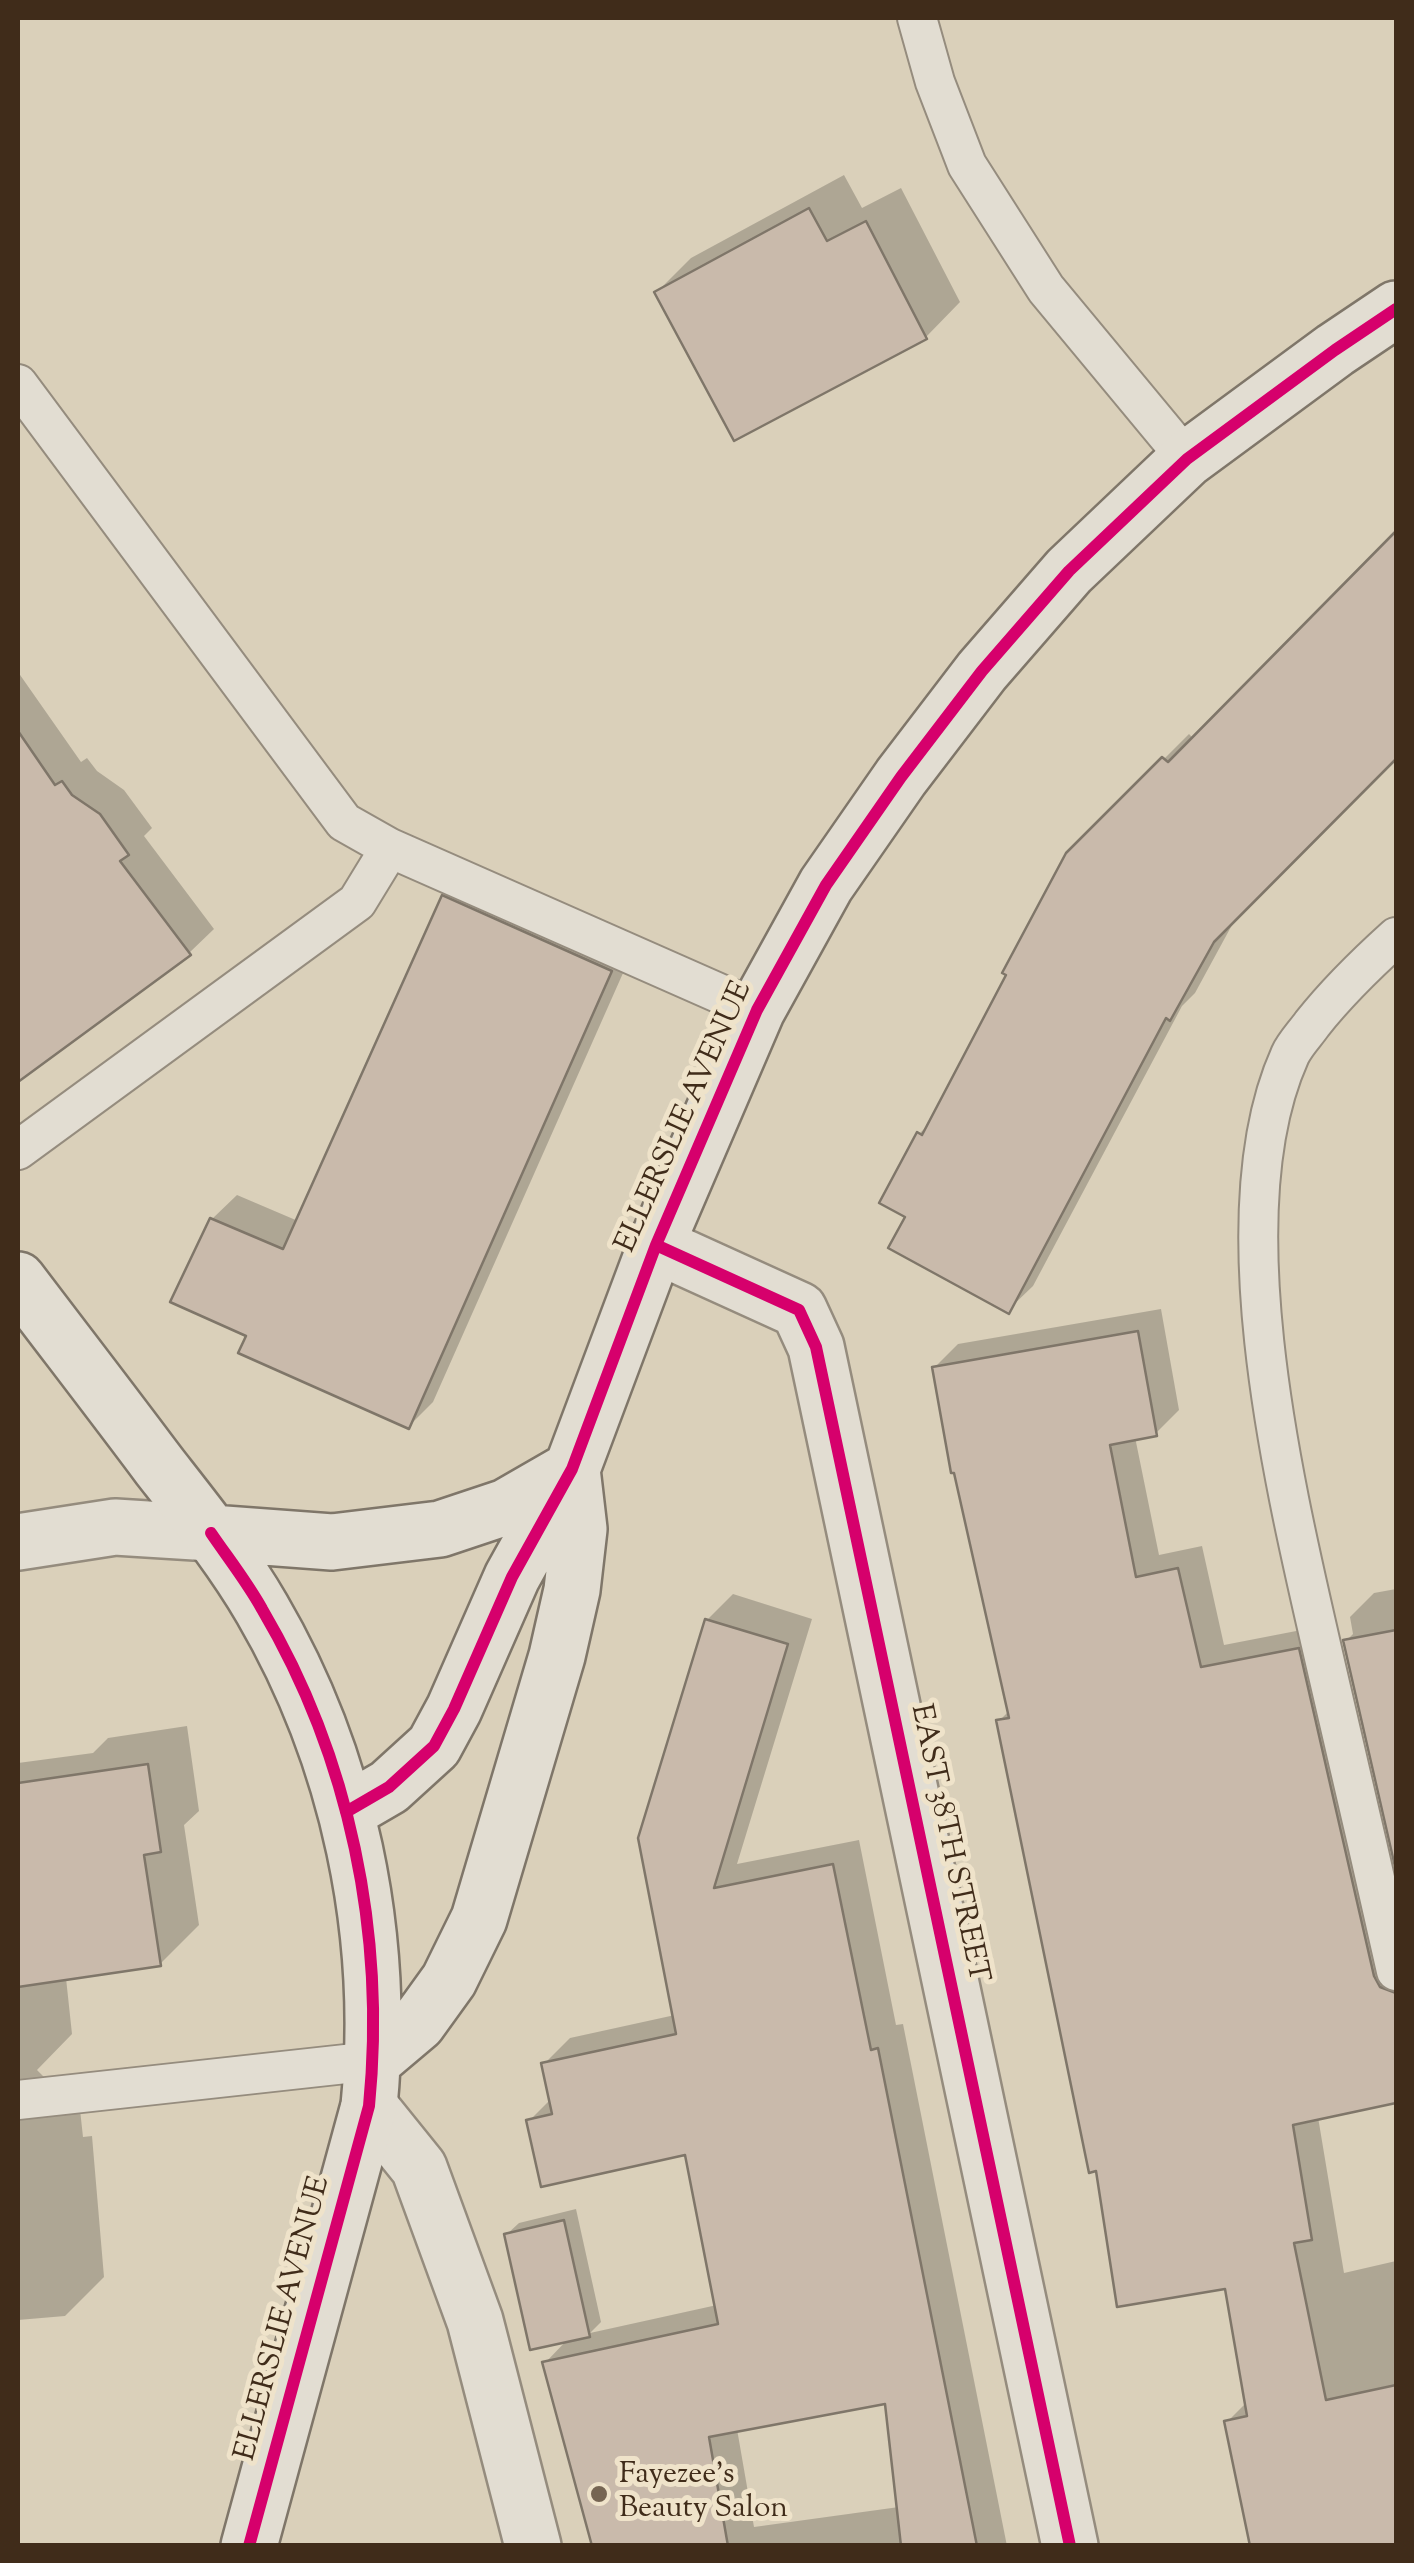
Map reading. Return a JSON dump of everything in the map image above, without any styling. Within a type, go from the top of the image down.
[{"type":"street","name":"ELLERSLIE AVENUE","points":[[346,1812],[388,1787],[434,1746],[454,1709],[512,1577],[572,1469],[656,1245],[757,1010],[826,885],[971,686],[1070,571],[1187,458],[1396,309]]},
{"type":"street","name":"EAST 38TH STREET","points":[[656,1245],[798,1310],[816,1346],[1070,2546]]},
{"type":"street","name":"ELLERSLIE AVENUE","points":[[18,1280],[211,1533],[262,1608],[297,1677],[324,1743],[360,1866],[369,1924],[371,2083],[249,2546]]},
{"type":"street","points":[[18,1542],[115,1527],[332,1542],[440,1529],[506,1507],[572,1469],[579,1529],[572,1590],[557,1656],[479,1918],[449,1980],[371,2083],[419,2168],[476,2321],[533,2546]]},
{"type":"lane","points":[[917,18],[949,121],[976,179],[1046,289],[1187,458]]},
{"type":"lane","points":[[18,384],[344,822],[390,848],[757,1010]]},
{"type":"lane","points":[[18,1150],[357,902],[390,848]]},
{"type":"lane","points":[[1396,937],[1341,986],[1291,1052],[1266,1127],[1257,1203],[1260,1285],[1275,1417],[1312,1605],[1396,1971]]},
{"type":"lane","points":[[18,2100],[371,2083]]},
{"type":"building","points":[[809,208],[827,241],[866,221],[927,339],[734,441],[654,292]]},
{"type":"building","points":[[1396,531],[1396,759],[1214,942],[1170,1021],[1166,1018],[1009,1314],[888,1248],[905,1217],[879,1203],[917,1132],[922,1135],[1066,853],[1162,757],[1168,762]]},
{"type":"building","points":[[18,731],[55,785],[62,781],[72,795],[100,814],[129,855],[120,861],[191,955],[18,1082]]},
{"type":"building","points":[[442,895],[612,971],[409,1429],[238,1353],[246,1336],[170,1302],[210,1218],[283,1249]]},
{"type":"building","points":[[1138,1331],[1157,1436],[1110,1445],[1136,1577],[1178,1568],[1201,1667],[1299,1648],[1374,1976],[1380,1987],[1396,1993],[1396,2103],[1293,2125],[1312,2240],[1294,2243],[1326,2400],[1396,2385],[1396,2546],[1250,2546],[1224,2421],[1247,2416],[1225,2289],[1117,2307],[1096,2171],[1089,2173],[996,1720],[1009,1718],[951,1473],[932,1367]]},
{"type":"building","points":[[705,1619],[788,1644],[714,1888],[833,1864],[871,2050],[878,2048],[977,2546],[901,2546],[885,2404],[709,2437],[728,2546],[592,2546],[542,2362],[718,2324],[685,2155],[541,2187],[526,2120],[552,2114],[541,2063],[676,2034],[638,1838]]},
{"type":"building","points":[[1396,1630],[1396,1871],[1343,1640]]},
{"type":"building","points":[[148,1764],[161,1852],[144,1855],[161,1966],[18,1987],[18,1783]]},
{"type":"building","points":[[564,2220],[590,2337],[530,2350],[504,2234]]},
{"type":"cycle path","points":[[346,1812],[389,1787],[434,1746],[454,1709],[512,1577],[572,1469],[656,1245],[757,1010],[826,885],[901,777],[982,671],[1069,571],[1187,459],[1396,309]]},
{"type":"cycle path","points":[[656,1245],[799,1310],[816,1347],[1070,2546]]},
{"type":"cycle path","points":[[211,1533],[262,1609],[293,1666],[318,1725],[355,1849],[372,1977],[369,2106],[249,2546]]},
{"type":"place","name":"Fayezee's Beauty Salon","points":[[599,2494]]}]
